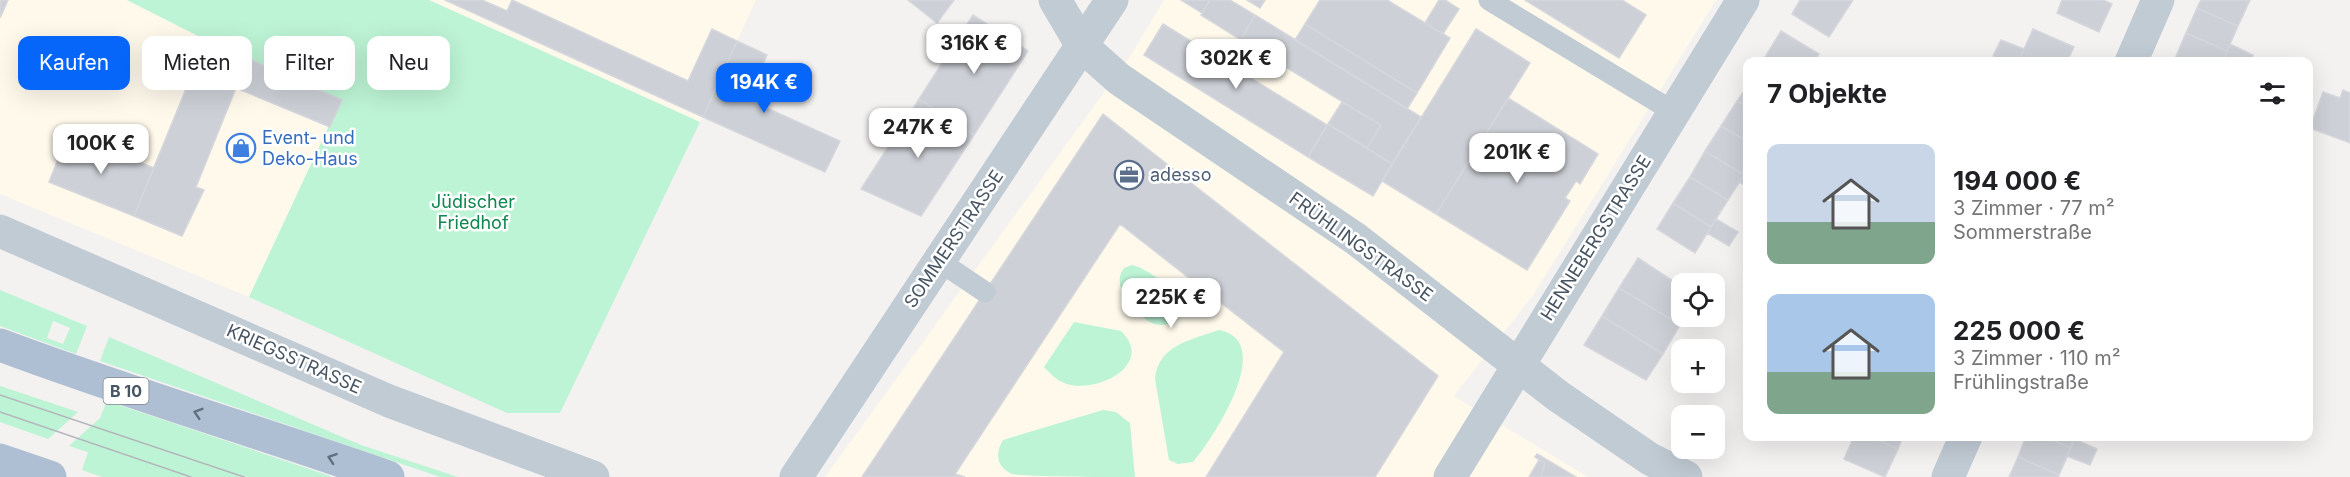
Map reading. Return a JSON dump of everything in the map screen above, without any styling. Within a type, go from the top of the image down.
[{"type":"main road","name":"B 10","points":[[0,345],[98,382],[254,431],[388,477]]},
{"type":"main road","points":[[0,460],[50,477]]},
{"type":"street","name":"FRÜHLINGSTRASSE","points":[[1054,0],[1082,46],[1119,80],[1356,239],[1520,367],[1650,459],[1686,477]]},
{"type":"street","name":"SOMMERSTRASSE","points":[[796,477],[1112,0]]},
{"type":"street","name":"HENNEBERGSTRASSE","points":[[1450,477],[1520,367],[1743,0]]},
{"type":"street","points":[[2133,57],[2158,0]]},
{"type":"street","name":"KRIEGSSTRASSE","points":[[0,231],[389,401],[593,477]]},
{"type":"street","points":[[1948,477],[1964,441]]},
{"type":"lane","points":[[1489,0],[1674,112]]},
{"type":"lane","points":[[939,261],[985,292]]},
{"type":"shaded area","points":[[0,0],[127,0],[198,36],[142,36],[142,90],[252,90],[252,60],[264,66],[264,90],[319,90],[342,100],[249,297],[0,194]]},
{"type":"shaded area","points":[[429,0],[756,0],[700,122]]},
{"type":"shaded area","points":[[1164,0],[1716,0],[1534,294],[1454,396],[1588,477],[825,477],[1129,58]]},
{"type":"green space","name":"Jüdischer Friedhof","points":[[127,0],[429,0],[700,122],[560,413],[507,413],[249,297],[341,100],[318,90],[355,90],[355,36],[264,36],[264,66],[252,60],[252,36],[198,36]]},
{"type":"green space","points":[[1132,265],[1156,277],[1170,288],[1180,308],[1178,316],[1173,321],[1166,325],[1157,325],[1148,321],[1131,304],[1122,290],[1120,279],[1124,268]]},
{"type":"green space","points":[[0,290],[87,326],[76,354],[0,326]],"holes":[[[53,321],[70,328],[63,344],[47,338]]]},
{"type":"green space","points":[[1074,322],[1121,331],[1130,344],[1131,356],[1126,366],[1103,382],[1089,385],[1075,386],[1054,377],[1044,367]]},
{"type":"green space","points":[[1219,330],[1235,338],[1242,352],[1242,370],[1236,391],[1203,450],[1193,462],[1178,464],[1169,460],[1155,379],[1157,368],[1169,351],[1187,341]]},
{"type":"green space","points":[[109,337],[361,445],[458,477],[440,477],[100,361]]},
{"type":"green space","points":[[0,386],[78,412],[48,439],[0,422]]},
{"type":"green space","points":[[107,401],[333,477],[102,477],[82,470],[88,452],[69,446],[100,418]]},
{"type":"green space","points":[[1103,410],[1116,412],[1130,423],[1135,477],[1012,474],[1000,464],[998,455],[1003,440]]},
{"type":"building","points":[[0,0],[8,0],[0,18]]},
{"type":"building","points":[[445,0],[482,0],[507,11],[512,0],[688,81],[712,29],[737,41],[703,117]]},
{"type":"building","points":[[908,0],[954,0],[937,23]]},
{"type":"building","points":[[1181,0],[1210,0],[1202,13]]},
{"type":"building","points":[[1210,0],[1230,0],[1255,15],[1241,40],[1201,15]]},
{"type":"building","points":[[1247,0],[1265,0],[1260,8]]},
{"type":"building","points":[[1320,0],[1387,0],[1450,38],[1417,93],[1305,24]]},
{"type":"building","points":[[1439,0],[1445,0],[1459,9],[1443,34],[1425,23]]},
{"type":"building","points":[[1525,0],[1622,0],[1646,15],[1619,58]]},
{"type":"building","points":[[1800,0],[1853,0],[1829,37],[1792,14]]},
{"type":"building","points":[[2062,0],[2103,0],[2112,4],[2099,32],[2057,13]]},
{"type":"building","points":[[2201,0],[2250,0],[2238,26],[2197,8]]},
{"type":"building","points":[[2197,8],[2238,26],[2227,51],[2186,33]]},
{"type":"building","points":[[973,15],[1028,51],[974,135],[919,99]]},
{"type":"building","points":[[1255,15],[1421,117],[1392,164],[1367,148],[1381,125],[1241,40]]},
{"type":"building","points":[[1163,24],[1327,125],[1308,157],[1144,55]]},
{"type":"building","points":[[1305,24],[1417,93],[1407,109],[1295,40]]},
{"type":"building","points":[[1476,29],[1530,63],[1436,214],[1382,181]]},
{"type":"building","points":[[2033,29],[2074,47],[2069,57],[2020,57]]},
{"type":"building","points":[[1781,31],[1819,54],[1817,57],[1765,57]]},
{"type":"building","points":[[2186,33],[2227,51],[2225,57],[2176,57]]},
{"type":"building","points":[[2001,40],[2024,49],[2020,57],[1993,56]]},
{"type":"building","points":[[737,41],[767,55],[747,99],[840,141],[825,172],[703,117]]},
{"type":"building","points":[[2230,44],[2253,55],[2252,57],[2225,57]]},
{"type":"building","points":[[252,60],[264,66],[264,90],[319,90],[342,100],[330,127],[241,90],[252,90]]},
{"type":"building","points":[[186,90],[235,90],[196,187],[204,190],[182,236],[134,216]]},
{"type":"building","points":[[2343,90],[2350,93],[2350,143],[2313,129],[2313,120],[2323,92],[2340,98]]},
{"type":"building","points":[[1743,92],[1743,105],[1737,101]]},
{"type":"building","points":[[1508,98],[1598,154],[1580,184],[1576,181],[1565,198],[1570,201],[1527,270],[1436,214]]},
{"type":"building","points":[[919,99],[974,135],[921,216],[861,189]]},
{"type":"building","points":[[1737,101],[1743,105],[1743,139],[1721,126]]},
{"type":"building","points":[[1342,102],[1381,125],[1367,148],[1328,124]]},
{"type":"building","points":[[1103,114],[1438,376],[1375,477],[1206,477],[1284,352],[1120,224],[955,474],[965,477],[862,477]]},
{"type":"building","points":[[1328,124],[1392,164],[1373,196],[1308,157]]},
{"type":"building","points":[[1721,126],[1743,139],[1743,174],[1705,151]]},
{"type":"building","points":[[68,134],[154,168],[134,216],[49,182]]},
{"type":"building","points":[[1705,151],[1743,174],[1728,200],[1690,177]]},
{"type":"building","points":[[1690,177],[1728,200],[1711,227],[1673,203]]},
{"type":"building","points":[[1673,203],[1711,227],[1695,253],[1657,229]]},
{"type":"building","points":[[1716,219],[1738,232],[1729,246],[1707,233]]},
{"type":"building","points":[[1638,258],[1671,280],[1671,320],[1619,288]]},
{"type":"building","points":[[1619,288],[1671,320],[1671,327],[1679,327],[1663,354],[1602,316]]},
{"type":"building","points":[[1602,316],[1663,354],[1646,380],[1584,345]]},
{"type":"building","points":[[1852,441],[1880,441],[1898,449],[1885,477],[1844,459]]},
{"type":"building","points":[[1880,441],[1901,441],[1898,449]]},
{"type":"building","points":[[2024,441],[2055,441],[2071,448],[2059,475],[2018,457]]},
{"type":"building","points":[[2055,441],[2074,441],[2071,448]]},
{"type":"building","points":[[2073,441],[2097,449],[2090,465],[2067,456]]},
{"type":"building","points":[[1537,454],[1576,477],[1541,477],[1545,463],[1535,457]]},
{"type":"building","points":[[2018,457],[2059,475],[2058,477],[2009,477]]},
{"type":"building","points":[[1539,460],[1545,463],[1541,477],[1529,477]]},
{"type":"tram line","points":[[0,395],[244,477]]},
{"type":"tram line","points":[[0,412],[191,477]]},
{"type":"place","name":"Event- und Deko-Haus","points":[[241,148]]},
{"type":"place","name":"adesso","points":[[1129,175]]}]
